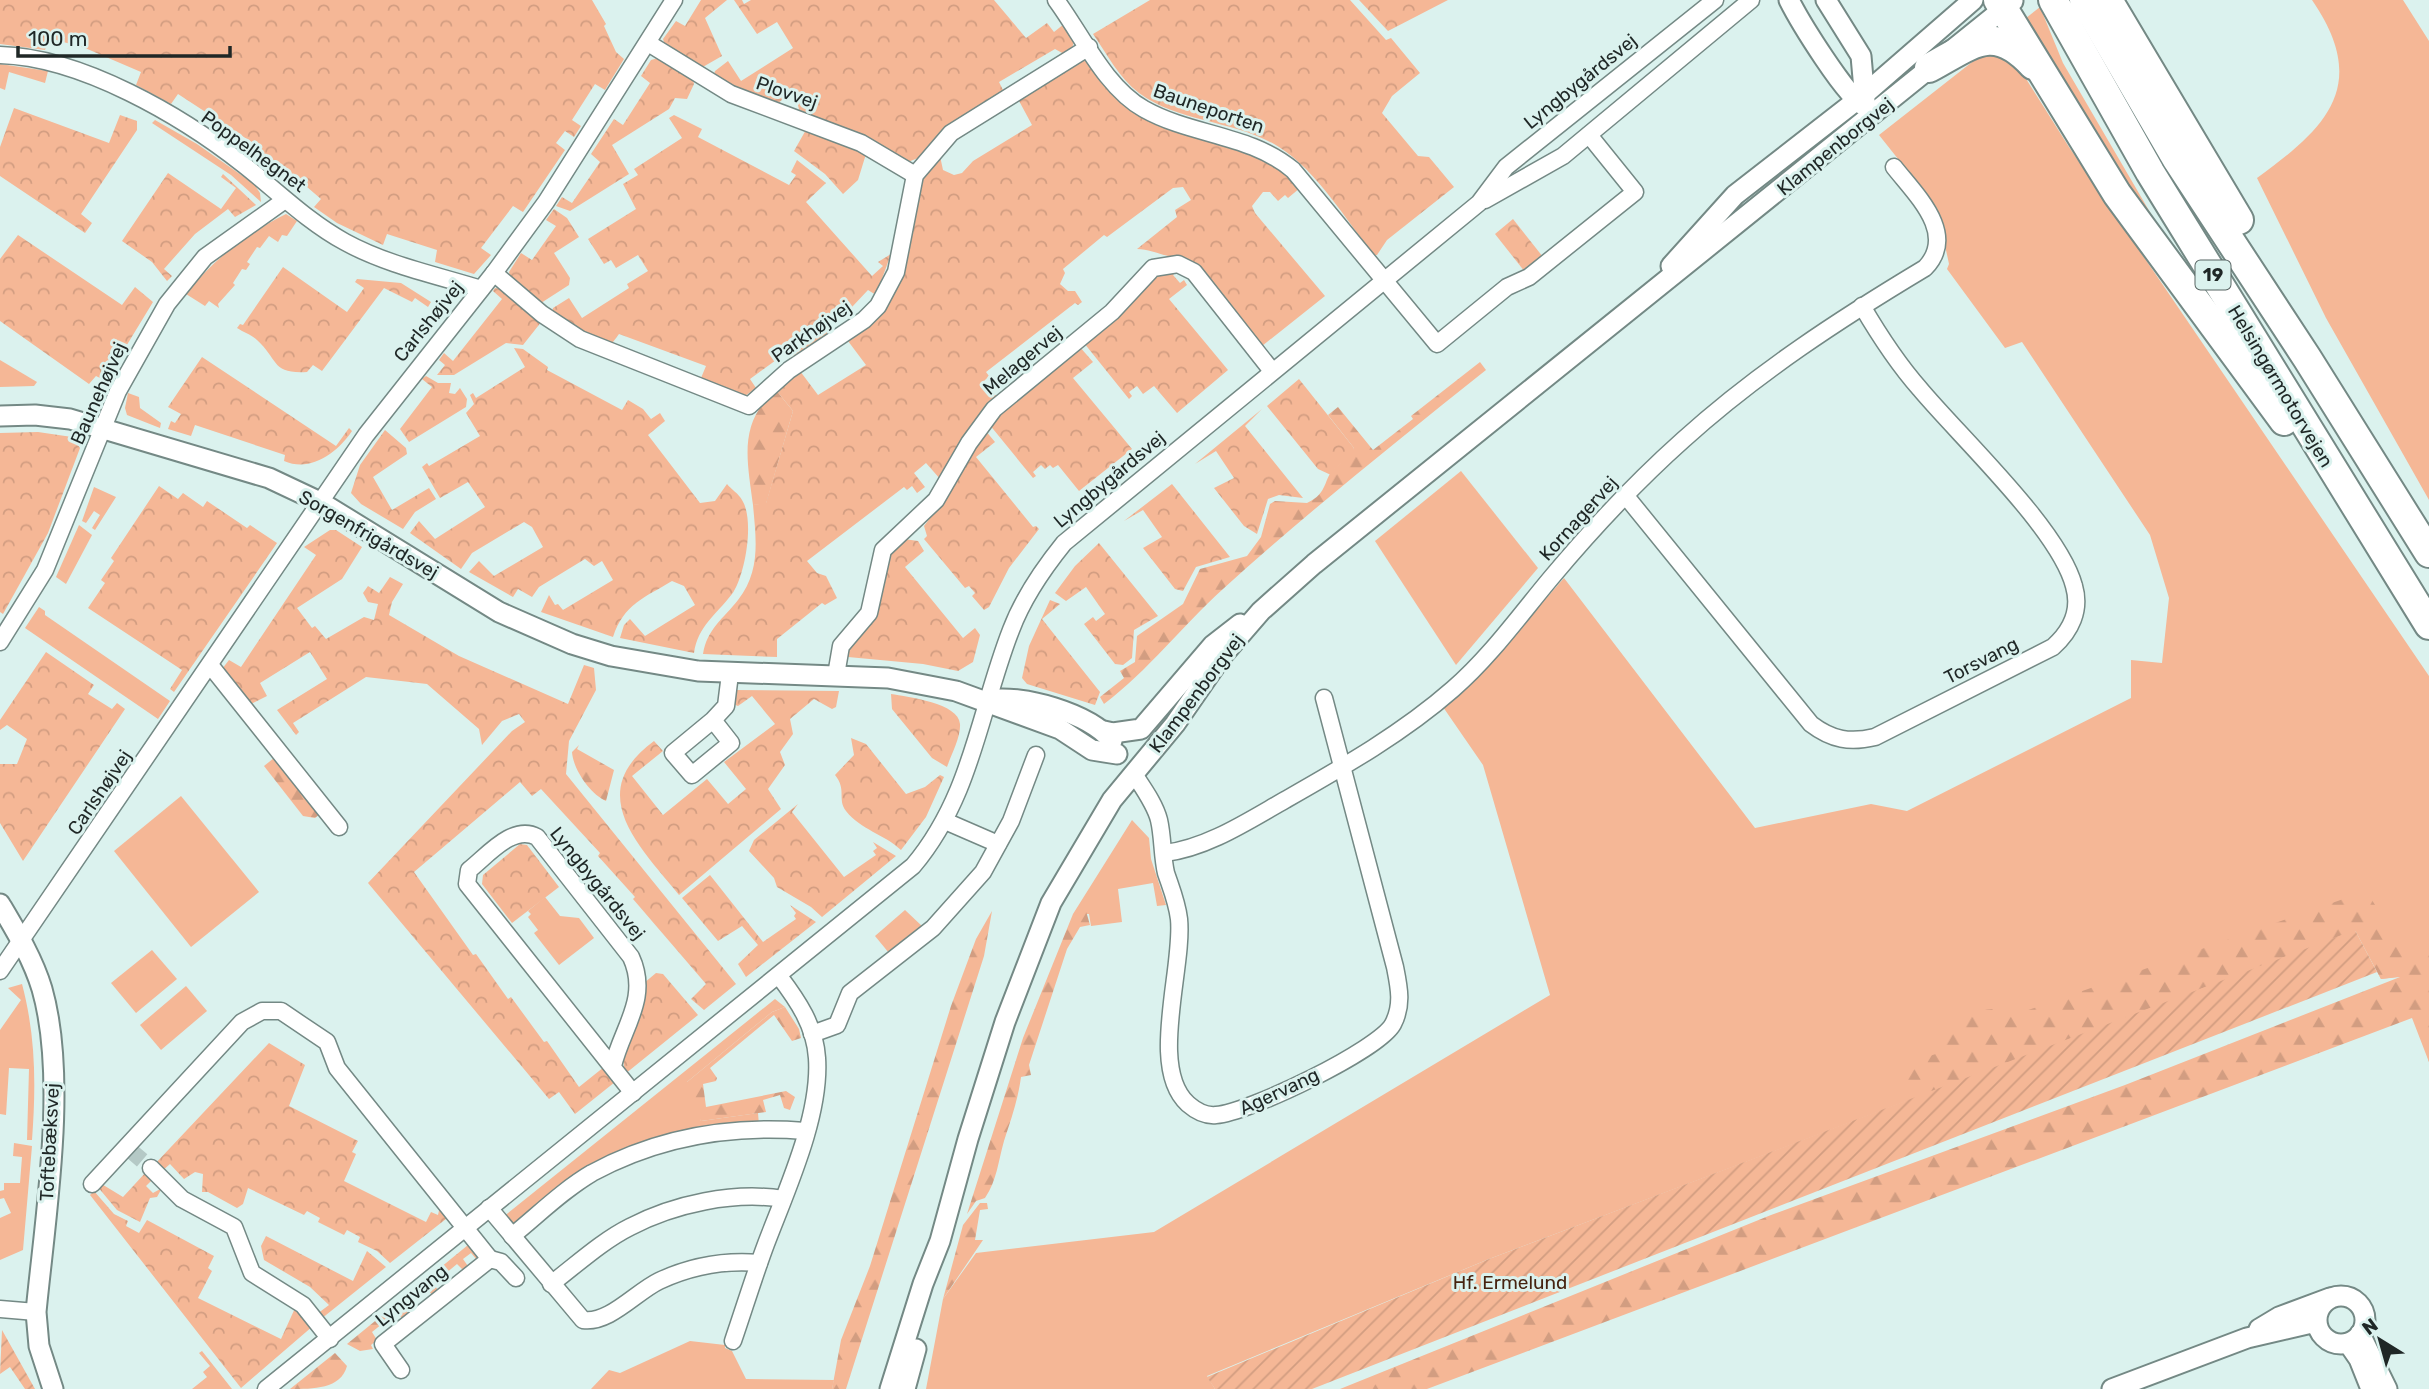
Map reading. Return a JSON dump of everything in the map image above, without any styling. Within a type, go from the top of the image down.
[{"type":"highway","name":"Helsingørmotorvejen","points":[[2053,0],[2150,172],[2429,625]]},
{"type":"highway","name":"Helsingørmotorvejen","points":[[2084,0],[2176,158],[2307,358],[2429,553]]},
{"type":"highway","points":[[2108,0],[2249,237],[2307,358]]},
{"type":"highway","points":[[2005,2],[2049,84],[2125,205],[2223,341],[2379,546]]},
{"type":"highway","points":[[1929,68],[1977,42],[1998,40],[2020,52],[2049,84]]},
{"type":"street","name":"Carlshøjvej","points":[[0,971],[376,421],[494,273],[560,182],[674,0]]},
{"type":"street","name":"Bauneporten","points":[[1056,0],[1118,87],[1145,110],[1174,122],[1253,146],[1286,164],[1311,188],[1384,280]]},
{"type":"street","name":"Lyngbygårdsvej","points":[[1479,203],[1506,167],[1715,0]]},
{"type":"street","name":"Lyngbygårdsvej","points":[[266,1389],[913,866],[945,821],[965,779],[1011,627],[1033,586],[1064,543],[1479,203],[1563,156],[1751,0]]},
{"type":"street","points":[[1789,0],[1867,101]]},
{"type":"street","points":[[1811,0],[1823,17],[1846,31]]},
{"type":"street","points":[[1826,0],[1861,56],[1867,101]]},
{"type":"street","name":"Klampenborgvej","points":[[890,1389],[923,1284],[940,1241],[968,1139],[1034,944],[1069,868],[1112,800],[1175,724],[1222,656],[1261,611],[1314,564],[1860,126],[1867,101],[1973,0]]},
{"type":"street","name":"Klampenborgvej","points":[[1654,289],[1704,227],[1735,195],[1867,101],[1929,68],[2005,2]]},
{"type":"street","points":[[1861,56],[1884,61],[1940,30]]},
{"type":"street","name":"Plovvej","points":[[648,43],[732,94],[861,143],[915,175]]},
{"type":"street","name":"Parkhøjvej","points":[[494,273],[542,314],[580,339],[748,406],[789,370],[864,320],[878,306],[896,272],[915,175],[951,132],[1089,47]]},
{"type":"street","name":"Poppelhegnet","points":[[0,55],[57,65],[137,97],[242,163],[285,200],[346,243],[382,259],[481,289]]},
{"type":"street","points":[[1384,280],[1437,344],[1507,287],[1529,277],[1635,192],[1589,135]]},
{"type":"street","name":"Kornagervej","points":[[1165,853],[1186,850],[1259,814],[1343,766],[1428,710],[1455,688],[1625,495],[1723,405],[1861,306],[1925,268],[1934,259],[1938,247],[1931,216],[1894,167]]},
{"type":"street","name":"Baunehøjvej","points":[[0,642],[45,570],[102,428],[133,360],[188,276],[226,239],[285,200]]},
{"type":"street","name":"Melagervej","points":[[836,675],[841,646],[869,613],[883,550],[936,500],[994,409],[1112,312],[1153,268],[1167,263],[1178,264],[1194,272],[1272,371]]},
{"type":"street","name":"Torsvang","points":[[1625,495],[1804,715],[1826,736],[1858,741],[1875,737],[2053,647],[2070,628],[2077,601],[2074,584],[2055,547],[1897,361],[1861,306]]},
{"type":"street","name":"Sorgenfrigårdsvej","points":[[0,416],[35,415],[102,428],[269,478],[321,503],[499,612],[572,644],[640,662],[730,674],[888,678],[988,700],[1012,713],[1070,734],[1092,750],[1117,754]]},
{"type":"street","points":[[1104,731],[1141,729],[1213,645],[1261,611]]},
{"type":"street","points":[[210,665],[339,827]]},
{"type":"street","points":[[713,720],[726,706],[730,674]]},
{"type":"street","name":"Sorgenfrigårdsvej","points":[[988,700],[1003,697],[1029,701],[1072,715],[1104,731]]},
{"type":"street","name":"Agervang","points":[[1117,754],[1134,774],[1158,817],[1165,853],[1165,870],[1179,920],[1171,1025],[1172,1079],[1182,1098],[1200,1113],[1213,1116],[1231,1113],[1293,1087],[1378,1041],[1392,1026],[1398,1012],[1400,996],[1395,967],[1324,698]]},
{"type":"street","points":[[1104,731],[1117,754]]},
{"type":"street","points":[[812,1034],[837,1025],[850,993],[933,928],[983,872],[999,844],[1036,755]]},
{"type":"street","points":[[945,821],[999,844]]},
{"type":"street","name":"Lyngbygårdsvej","points":[[613,1066],[637,1002],[637,969],[631,957],[537,837],[528,832],[517,832],[469,870],[467,884],[633,1093]]},
{"type":"street","name":"Toftebæksvej","points":[[0,904],[22,941],[42,989],[52,1041],[53,1091],[37,1312],[39,1346],[53,1389]]},
{"type":"street","points":[[733,1341],[783,1199],[805,1131],[817,1082],[817,1058],[812,1034],[800,1005],[779,976]]},
{"type":"street","points":[[92,1184],[242,1022],[262,1011],[281,1011],[327,1042],[337,1068],[490,1259],[501,1262],[516,1278]]},
{"type":"street","points":[[512,1236],[592,1174],[657,1144],[724,1131],[772,1128],[805,1131]]},
{"type":"street","points":[[150,1168],[181,1199],[234,1227],[251,1273],[303,1305],[330,1339]]},
{"type":"street","points":[[551,1284],[631,1226],[677,1208],[700,1202],[766,1196],[783,1199]]},
{"type":"street","points":[[489,1208],[577,1316],[591,1321],[605,1316],[660,1281],[694,1268],[729,1261],[759,1263]]},
{"type":"street","name":"Klampenborgvej","points":[[905,1389],[939,1267],[940,1241]]},
{"type":"street","name":"Lyngvang","points":[[401,1370],[383,1345],[490,1259]]},
{"type":"street","points":[[2246,1338],[2279,1317],[2330,1298],[2347,1296],[2357,1302],[2365,1320],[2354,1338],[2371,1389]]},
{"type":"street","points":[[2330,1298],[2319,1308],[2316,1322],[2327,1340],[2354,1338]]},
{"type":"street","points":[[0,1310],[37,1312]]},
{"type":"street","points":[[2112,1389],[2246,1338],[2316,1322]]},
{"type":"street","points":[[2354,1338],[2387,1389]]},
{"type":"green space","points":[[0,0],[592,0],[606,24],[604,26],[616,52],[624,59],[605,90],[595,84],[572,120],[581,126],[574,137],[565,131],[556,143],[565,150],[523,212],[513,206],[481,248],[491,255],[474,274],[435,262],[437,250],[387,234],[383,245],[337,223],[314,207],[321,199],[279,163],[271,172],[247,152],[253,143],[178,94],[171,104],[136,85],[141,72],[85,48],[49,38],[45,50],[0,44]]},
{"type":"green space","points":[[701,0],[727,0],[705,18],[722,56],[701,68],[665,45],[663,39],[676,21],[685,26]]},
{"type":"green space","points":[[734,0],[742,0],[744,4],[751,0],[994,0],[1026,38],[1047,23],[1054,32],[1064,24],[1074,42],[1072,48],[1064,54],[1055,49],[999,82],[1004,92],[949,126],[918,158],[908,162],[800,113],[796,98],[788,95],[777,104],[723,84],[714,75],[715,71],[728,61],[741,81],[793,48],[777,22],[757,34]]},
{"type":"green space","points":[[1150,0],[1350,0],[1386,40],[1391,38],[1420,73],[1392,96],[1382,113],[1418,156],[1429,157],[1454,187],[1387,240],[1377,255],[1374,255],[1319,183],[1279,147],[1245,131],[1155,103],[1125,80],[1093,34]]},
{"type":"green space","points":[[1359,0],[1448,0],[1388,31]]},
{"type":"green space","points":[[2312,0],[2403,0],[2429,41],[2429,500],[2326,318],[2257,178],[2282,160],[2320,122],[2332,102],[2339,81],[2338,57],[2329,30]]},
{"type":"green space","points":[[2040,7],[2063,63],[2186,274],[2021,22]]},
{"type":"green space","points":[[1990,48],[2013,58],[2069,147],[2429,676],[2429,1062],[2404,976],[2381,979],[2356,931],[1489,1259],[1207,1376],[1215,1389],[926,1389],[943,1299],[976,1253],[1154,1232],[1550,995],[1483,765],[1443,707],[1476,678],[1564,578],[1755,828],[1871,804],[1907,811],[2131,698],[2131,660],[2162,663],[2169,598],[2150,535],[2022,342],[2005,348],[1947,269],[1949,264],[1937,208],[1879,135]]},
{"type":"green space","points":[[658,58],[693,79],[694,84],[687,99],[675,98],[669,109],[612,145],[629,174],[570,211],[556,206],[562,197],[572,203],[600,162],[591,154],[614,119],[623,125],[650,83],[641,76],[651,60]]},
{"type":"green space","points":[[1083,60],[1091,64],[1108,87],[1272,163],[1300,188],[1288,198],[1285,195],[1278,201],[1270,192],[1263,192],[1252,206],[1325,296],[1262,346],[1180,258],[1137,249],[1177,217],[1175,210],[1191,200],[1183,187],[1173,188],[1107,237],[1104,235],[1063,269],[1065,273],[1060,284],[1068,291],[1075,291],[1082,302],[1078,305],[1075,303],[986,372],[989,376],[982,383],[982,388],[999,397],[941,480],[926,463],[914,473],[925,487],[917,493],[912,486],[907,490],[904,487],[807,561],[817,573],[826,576],[837,598],[825,605],[822,603],[777,639],[777,657],[703,654],[712,631],[745,589],[754,566],[753,505],[766,503],[793,411],[776,390],[800,371],[818,395],[866,365],[848,341],[875,319],[892,296],[901,273],[915,201],[924,178],[940,156],[943,170],[954,175],[962,173],[973,161],[1032,125],[1018,99]]},
{"type":"green space","points":[[0,64],[48,71],[45,83],[9,72],[5,90],[0,88]]},
{"type":"green space","points":[[14,108],[109,143],[120,115],[137,121],[137,130],[81,214],[92,223],[85,233],[0,176],[0,147]]},
{"type":"green space","points":[[674,115],[702,129],[698,137],[789,185],[796,175],[791,172],[797,160],[826,183],[806,202],[872,276],[883,266],[878,262],[891,254],[876,295],[868,290],[852,307],[824,327],[832,334],[792,358],[783,355],[750,379],[756,388],[745,396],[701,378],[706,366],[619,334],[613,342],[599,342],[552,313],[553,308],[569,298],[582,318],[629,288],[627,284],[648,271],[638,255],[616,268],[611,260],[604,264],[588,239],[636,209],[623,184],[638,175],[634,169],[682,138],[669,118]]},
{"type":"green space","points":[[155,120],[197,144],[254,184],[260,193],[261,202],[231,175],[152,123]]},
{"type":"green space","points":[[807,128],[852,145],[866,154],[858,180],[843,194],[825,174],[794,151]]},
{"type":"green space","points":[[168,173],[221,209],[236,188],[221,177],[223,174],[256,205],[235,217],[228,209],[195,234],[164,269],[172,276],[167,281],[152,262],[122,241]]},
{"type":"green space","points":[[554,209],[567,218],[579,237],[554,253],[570,278],[569,285],[541,303],[510,276],[509,272],[521,253],[532,260],[556,226],[546,220]]},
{"type":"green space","points":[[286,214],[297,221],[287,236],[282,235],[278,242],[269,236],[260,248],[257,247],[247,262],[250,264],[246,270],[242,269],[233,283],[235,285],[218,304],[219,308],[209,301],[205,306],[186,294],[232,248]]},
{"type":"green space","points":[[1513,219],[1543,257],[1525,272],[1495,234]]},
{"type":"green space","points":[[18,235],[122,305],[135,287],[153,302],[122,353],[110,383],[96,376],[89,384],[0,321],[0,259]]},
{"type":"green space","points":[[283,267],[347,312],[364,288],[355,282],[357,279],[401,283],[431,302],[428,307],[415,298],[412,302],[384,288],[322,371],[313,365],[307,372],[287,371],[277,364],[255,338],[237,328],[240,324],[243,325]]},
{"type":"green space","points":[[1174,269],[1176,272],[1173,275],[1180,283],[1184,280],[1187,285],[1169,299],[1228,370],[1177,413],[1154,386],[1143,394],[1137,386],[1129,392],[1132,396],[1129,399],[1084,343],[1156,274]]},
{"type":"green space","points":[[495,288],[502,289],[542,321],[523,345],[506,343],[454,375],[437,375],[445,365],[439,360],[444,353],[453,361],[502,299],[493,291]]},
{"type":"green space","points":[[1079,346],[1093,362],[1073,378],[1132,449],[1079,491],[1058,465],[1053,468],[1050,465],[1045,469],[1041,465],[1033,472],[1036,476],[1033,478],[989,424]]},
{"type":"green space","points":[[514,348],[523,349],[548,367],[547,370],[622,410],[628,400],[643,409],[651,419],[660,413],[665,421],[648,435],[700,503],[715,501],[727,484],[742,500],[746,509],[748,534],[741,575],[732,594],[699,635],[694,653],[620,638],[624,625],[630,619],[645,636],[695,605],[684,586],[672,581],[644,597],[629,609],[613,637],[541,612],[549,595],[555,605],[558,604],[563,610],[613,580],[602,561],[594,566],[585,559],[539,587],[532,597],[518,589],[513,597],[469,572],[479,561],[494,576],[543,547],[532,527],[524,522],[472,553],[461,569],[410,533],[419,521],[435,539],[485,507],[468,482],[440,498],[422,467],[427,463],[429,466],[480,436],[466,413],[474,404],[470,395],[473,393],[476,398],[525,367]]},
{"type":"green space","points":[[202,357],[336,446],[349,428],[352,431],[339,446],[323,458],[294,464],[284,461],[285,455],[195,425],[191,436],[168,429],[171,421],[175,423],[181,414],[168,407]]},
{"type":"green space","points":[[0,360],[37,382],[34,386],[0,387]]},
{"type":"green space","points":[[1480,362],[1486,370],[1255,560],[1104,704],[1100,697],[1124,678],[1120,671],[1135,662],[1137,636],[1183,604],[1200,569],[1247,556],[1261,537],[1270,504],[1275,501],[1307,503],[1319,495],[1331,472],[1354,448],[1328,415],[1338,407],[1373,450],[1413,419],[1411,416]]},
{"type":"green space","points":[[426,376],[438,383],[451,383],[449,393],[455,394],[460,388],[467,399],[466,407],[409,442],[400,429],[432,387],[422,379]]},
{"type":"green space","points":[[1299,379],[1354,448],[1331,475],[1318,469],[1267,406]]},
{"type":"green space","points":[[776,390],[793,411],[766,504],[753,505],[748,457],[750,429],[764,403]]},
{"type":"green space","points":[[128,393],[139,397],[140,408],[161,423],[160,428],[127,415],[125,408]]},
{"type":"green space","points":[[1262,409],[1245,426],[1303,498],[1279,495],[1268,499],[1257,534],[1244,526],[1214,488],[1234,478],[1216,451],[1195,464]]},
{"type":"green space","points":[[385,430],[406,448],[407,454],[373,477],[392,510],[429,488],[436,499],[415,512],[403,529],[361,504],[351,493],[360,465]]},
{"type":"green space","points":[[985,430],[995,442],[976,457],[1033,527],[1039,529],[1009,568],[989,607],[984,610],[972,596],[975,593],[969,586],[965,588],[924,539],[927,536],[924,526],[940,505]]},
{"type":"green space","points":[[38,432],[72,437],[80,448],[48,533],[3,614],[0,612],[0,433]]},
{"type":"green space","points":[[1461,471],[1538,568],[1456,665],[1375,541]]},
{"type":"green space","points":[[1172,484],[1230,557],[1196,567],[1183,591],[1175,589],[1143,548],[1162,537],[1143,510],[1124,521]]},
{"type":"green space","points":[[159,486],[178,499],[183,493],[203,507],[207,501],[247,528],[250,525],[277,543],[174,692],[170,689],[182,670],[88,608],[105,583],[101,580],[114,561],[111,558]]},
{"type":"green space","points":[[94,487],[116,497],[95,530],[92,528],[100,515],[94,511],[86,523],[82,521]]},
{"type":"green space","points":[[79,525],[92,535],[66,584],[56,577]]},
{"type":"green space","points":[[330,530],[336,530],[362,547],[342,579],[297,608],[312,628],[315,626],[326,639],[364,617],[374,620],[378,604],[368,602],[363,593],[368,586],[379,593],[390,577],[403,584],[392,602],[389,615],[459,656],[568,704],[584,665],[594,668],[596,690],[569,741],[566,774],[736,984],[704,1010],[691,999],[706,984],[598,856],[600,853],[541,789],[532,796],[520,782],[414,872],[473,955],[476,954],[508,999],[511,997],[544,1042],[547,1041],[579,1087],[604,1067],[615,1082],[575,1114],[559,1092],[549,1099],[368,883],[512,731],[525,722],[519,714],[502,721],[482,745],[479,729],[427,684],[366,677],[293,723],[299,732],[296,735],[277,710],[327,679],[310,652],[260,683],[267,696],[251,704],[222,669],[229,660],[241,667],[316,555],[304,547]]},
{"type":"green space","points":[[904,539],[918,541],[924,551],[905,567],[963,638],[975,628],[980,635],[973,662],[958,671],[923,664],[848,657],[847,648],[885,559]]},
{"type":"green space","points":[[1099,543],[1158,616],[1134,630],[1132,658],[1123,665],[1115,664],[1084,624],[1093,617],[1096,621],[1105,614],[1086,587],[1066,601],[1055,593],[1075,566]]},
{"type":"green space","points":[[1050,600],[1060,604],[1042,619],[1100,692],[1095,705],[1027,684],[1022,678],[1029,646]]},
{"type":"green space","points":[[39,607],[45,611],[45,615],[170,701],[158,719],[25,628]]},
{"type":"green space","points":[[46,652],[94,685],[88,694],[112,709],[117,703],[125,709],[23,861],[0,823],[0,764],[17,764],[27,739],[7,725],[0,730],[0,720]]},
{"type":"green space","points":[[734,690],[839,691],[836,707],[832,709],[814,699],[790,719],[793,734],[780,752],[785,765],[768,789],[781,809],[679,895],[648,858],[625,819],[620,800],[622,780],[633,761],[654,741],[663,751],[632,776],[663,815],[707,779],[728,804],[746,789],[724,762],[775,724],[752,696],[738,706],[733,704]]},
{"type":"green space","points":[[891,694],[932,702],[957,717],[960,724],[959,735],[947,767],[932,758],[892,709]]},
{"type":"green space","points":[[851,738],[866,744],[906,794],[925,787],[940,775],[944,777],[926,817],[901,850],[859,823],[843,807],[841,785],[835,775],[854,755]]},
{"type":"green space","points":[[579,745],[577,749],[614,770],[606,801],[588,787],[579,773],[572,752]]},
{"type":"green space","points":[[274,758],[320,814],[315,818],[303,816],[264,766]]},
{"type":"green space","points":[[181,796],[259,892],[191,947],[114,851]]},
{"type":"green space","points":[[798,804],[792,812],[844,877],[876,855],[873,851],[877,848],[873,842],[896,856],[822,917],[811,907],[777,887],[774,878],[749,851],[754,840]]},
{"type":"green space","points":[[1132,820],[1149,838],[1151,859],[1166,905],[1157,906],[1153,883],[1118,889],[1122,922],[1091,926],[1089,914],[1073,914]]},
{"type":"green space","points":[[520,844],[527,845],[559,887],[512,923],[482,884],[483,875]]},
{"type":"green space","points":[[710,875],[763,942],[796,919],[796,913],[790,905],[816,922],[746,977],[738,964],[758,945],[742,926],[718,941],[682,898]]},
{"type":"green space","points":[[2366,891],[2407,954],[2429,954],[2429,1062],[2412,1018],[1427,1389],[1340,1389],[1771,1215],[2125,1085],[2400,977],[2381,979],[2355,930],[1907,1101],[1895,1067],[1942,1052],[1937,1041],[1948,1028],[1967,1015],[1992,1009],[2003,1019]]},
{"type":"green space","points":[[545,897],[560,916],[579,918],[594,938],[559,965],[534,933],[538,930],[528,917],[531,914],[528,911]]},
{"type":"green space","points":[[905,910],[923,927],[889,953],[875,936]]},
{"type":"green space","points":[[992,911],[984,956],[846,1389],[832,1389],[841,1340],[870,1266],[951,1006],[976,939]]},
{"type":"green space","points":[[1086,911],[1090,925],[1080,927],[1067,949],[1029,1065],[1031,1075],[1021,1077],[992,1184],[985,1198],[976,1201],[967,1214],[1023,1038],[1073,914]]},
{"type":"green space","name":"Hf. Ermelund","points":[[2355,930],[2377,972],[1312,1389],[1215,1389],[1207,1377],[1489,1259]]},
{"type":"green space","points":[[152,950],[177,979],[136,1013],[111,983]]},
{"type":"green space","points":[[656,973],[663,974],[698,1015],[625,1074],[623,1058],[638,1019],[644,983]]},
{"type":"green space","points":[[22,984],[34,1062],[32,1140],[27,1140],[29,1069],[9,1068],[6,1115],[0,1114],[0,1030],[21,1000],[8,988]]},
{"type":"green space","points":[[186,986],[207,1011],[161,1050],[140,1025]]},
{"type":"green space","points":[[775,999],[785,1007],[772,1012],[687,1082],[701,1121],[758,1113],[759,1125],[647,1143],[514,1226],[503,1217]]},
{"type":"green space","points":[[785,1007],[799,1029],[801,1038],[792,1041],[774,1015],[710,1068],[717,1078],[716,1081],[703,1084],[706,1107],[786,1091],[795,1097],[790,1110],[784,1108],[780,1095],[763,1100],[766,1112],[701,1121],[682,1090],[687,1082],[772,1012]]},
{"type":"green space","points":[[269,1043],[305,1065],[289,1106],[358,1141],[352,1152],[356,1154],[344,1181],[426,1222],[431,1212],[438,1215],[440,1206],[451,1215],[390,1263],[377,1251],[358,1242],[360,1237],[347,1230],[344,1235],[318,1222],[320,1218],[307,1211],[304,1215],[248,1188],[243,1204],[237,1208],[208,1192],[202,1192],[203,1174],[195,1172],[184,1179],[170,1164],[161,1172],[154,1165]]},
{"type":"green space","points":[[14,1143],[32,1146],[23,1250],[0,1260],[0,1218],[11,1213],[4,1198],[0,1199],[0,1191],[4,1190],[4,1183],[20,1183],[22,1157],[13,1156]]},
{"type":"green space","points":[[146,1172],[153,1179],[146,1186],[153,1193],[162,1188],[157,1197],[150,1198],[140,1222],[117,1210],[97,1186],[100,1183],[123,1197]]},
{"type":"green space","points":[[94,1191],[114,1214],[128,1221],[126,1226],[139,1233],[147,1220],[214,1256],[208,1268],[212,1271],[198,1298],[281,1339],[296,1306],[313,1326],[241,1388],[90,1195]]},
{"type":"green space","points":[[980,1203],[987,1203],[988,1209],[980,1210],[975,1240],[983,1240],[943,1299],[963,1225]]},
{"type":"green space","points":[[266,1236],[353,1281],[367,1251],[386,1267],[321,1319],[317,1314],[329,1305],[310,1287],[264,1260],[261,1246]]},
{"type":"green space","points":[[468,1245],[481,1259],[478,1261],[471,1253],[463,1259],[470,1269],[465,1272],[457,1264],[433,1284],[440,1292],[434,1297],[427,1289],[404,1307],[410,1316],[404,1321],[397,1312],[372,1332],[377,1340],[371,1345],[373,1349],[360,1351],[347,1344]]},
{"type":"green space","points":[[2,1330],[35,1389],[25,1389],[10,1367],[0,1374]]},
{"type":"green space","points":[[690,1341],[725,1345],[725,1348],[732,1351],[746,1379],[834,1380],[832,1389],[591,1389],[609,1370],[620,1373]]},
{"type":"green space","points":[[202,1351],[232,1389],[192,1389],[207,1377],[203,1372],[210,1366],[199,1353]]},
{"type":"green space","points":[[335,1353],[347,1366],[339,1379],[317,1388],[290,1389]]},
{"type":"tunnel","points":[[130,1150],[151,1168]]}]
